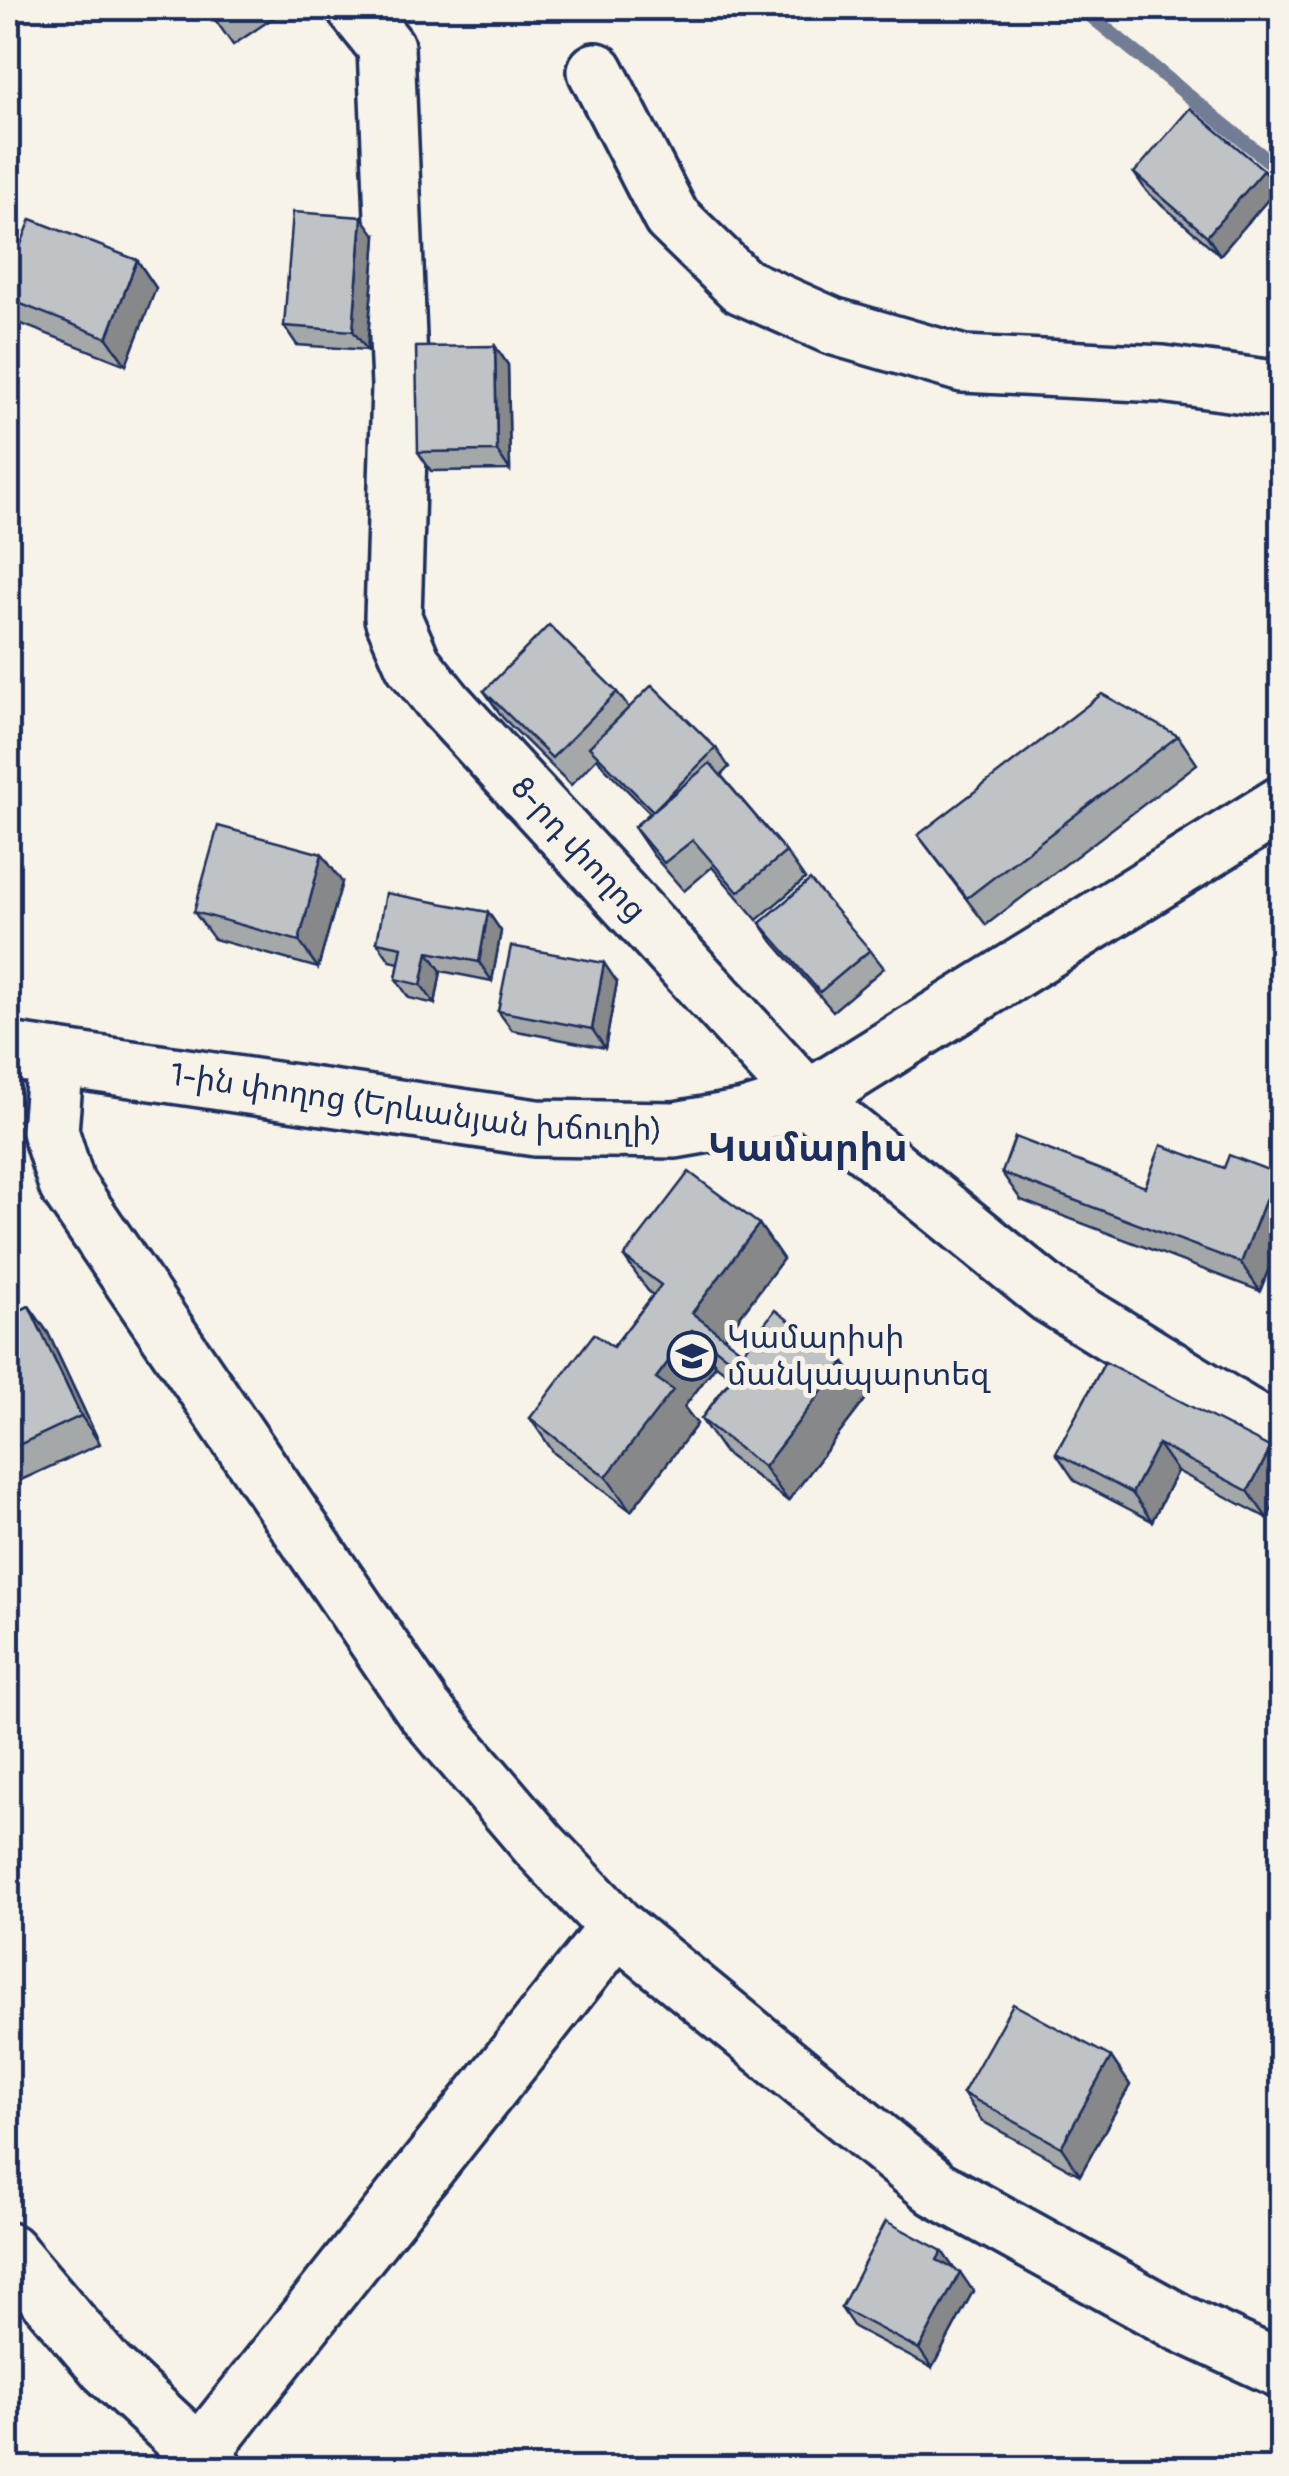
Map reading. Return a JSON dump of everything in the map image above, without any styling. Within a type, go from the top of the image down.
[{"type":"street","name":"8-րդ փողոց","points":[[354,8],[386,47],[400,386],[393,618],[413,664],[444,704],[808,1099],[1048,1294],[1282,1438]]},
{"type":"street","points":[[596,71],[671,217],[742,286],[832,326],[962,364],[1162,374],[1282,390]]},
{"type":"street","name":"1-ին փողոց (Երևանյան խճուղի)","points":[[32,1054],[536,1128],[676,1130],[744,1118],[808,1099],[1282,804]]},
{"type":"street","points":[[32,1054],[67,1185],[424,1710],[539,1846],[616,1927],[937,2189],[1180,2323],[1282,2370]]},
{"type":"street","points":[[8,2251],[108,2368],[206,2462],[616,1927]]},
{"type":"building","points":[[207,8],[228,8],[214,17]]},
{"type":"building","points":[[1190,108],[1264,170],[1207,236],[1134,173]]},
{"type":"building","points":[[293,212],[362,217],[353,331],[284,326]]},
{"type":"building","points":[[31,219],[137,260],[107,338],[8,299],[8,277]]},
{"type":"building","points":[[495,346],[497,451],[418,452],[416,347]]},
{"type":"building","points":[[549,625],[617,692],[552,758],[484,691]]},
{"type":"building","points":[[652,685],[716,748],[653,811],[589,747]]},
{"type":"building","points":[[1102,694],[1178,736],[967,898],[918,835]]},
{"type":"building","points":[[710,763],[786,852],[738,892],[693,840],[664,863],[634,827]]},
{"type":"building","points":[[218,826],[322,854],[299,941],[194,912]]},
{"type":"building","points":[[810,880],[870,950],[820,992],[760,923]]},
{"type":"building","points":[[386,893],[488,912],[479,962],[428,952],[421,985],[396,979],[402,947],[377,942]]},
{"type":"building","points":[[511,946],[604,963],[592,1029],[498,1011]]},
{"type":"building","points":[[1015,1137],[1145,1187],[1161,1145],[1224,1168],[1229,1155],[1276,1173],[1241,1263],[1002,1173]]},
{"type":"building","points":[[689,1172],[759,1224],[692,1313],[743,1352],[775,1310],[844,1362],[764,1467],[701,1419],[740,1367],[692,1330],[656,1378],[673,1390],[606,1477],[530,1418],[594,1334],[613,1347],[661,1285],[624,1257]]},
{"type":"building","points":[[29,1306],[81,1416],[8,1450],[8,1316]]},
{"type":"building","points":[[1105,1362],[1271,1448],[1248,1491],[1158,1444],[1132,1493],[1056,1453]]},
{"type":"building","points":[[1013,2004],[1111,2057],[1061,2147],[963,2093]]},
{"type":"building","points":[[886,2221],[942,2251],[937,2260],[960,2272],[919,2349],[841,2308]]},
{"type":"waterway","points":[[1081,8],[1282,172]]},
{"type":"place","name":"Կամարիսի մանկապարտեզ","points":[[692,1356]]},
{"type":"district","name":"Կամարիս","points":[[808,1149]]}]
